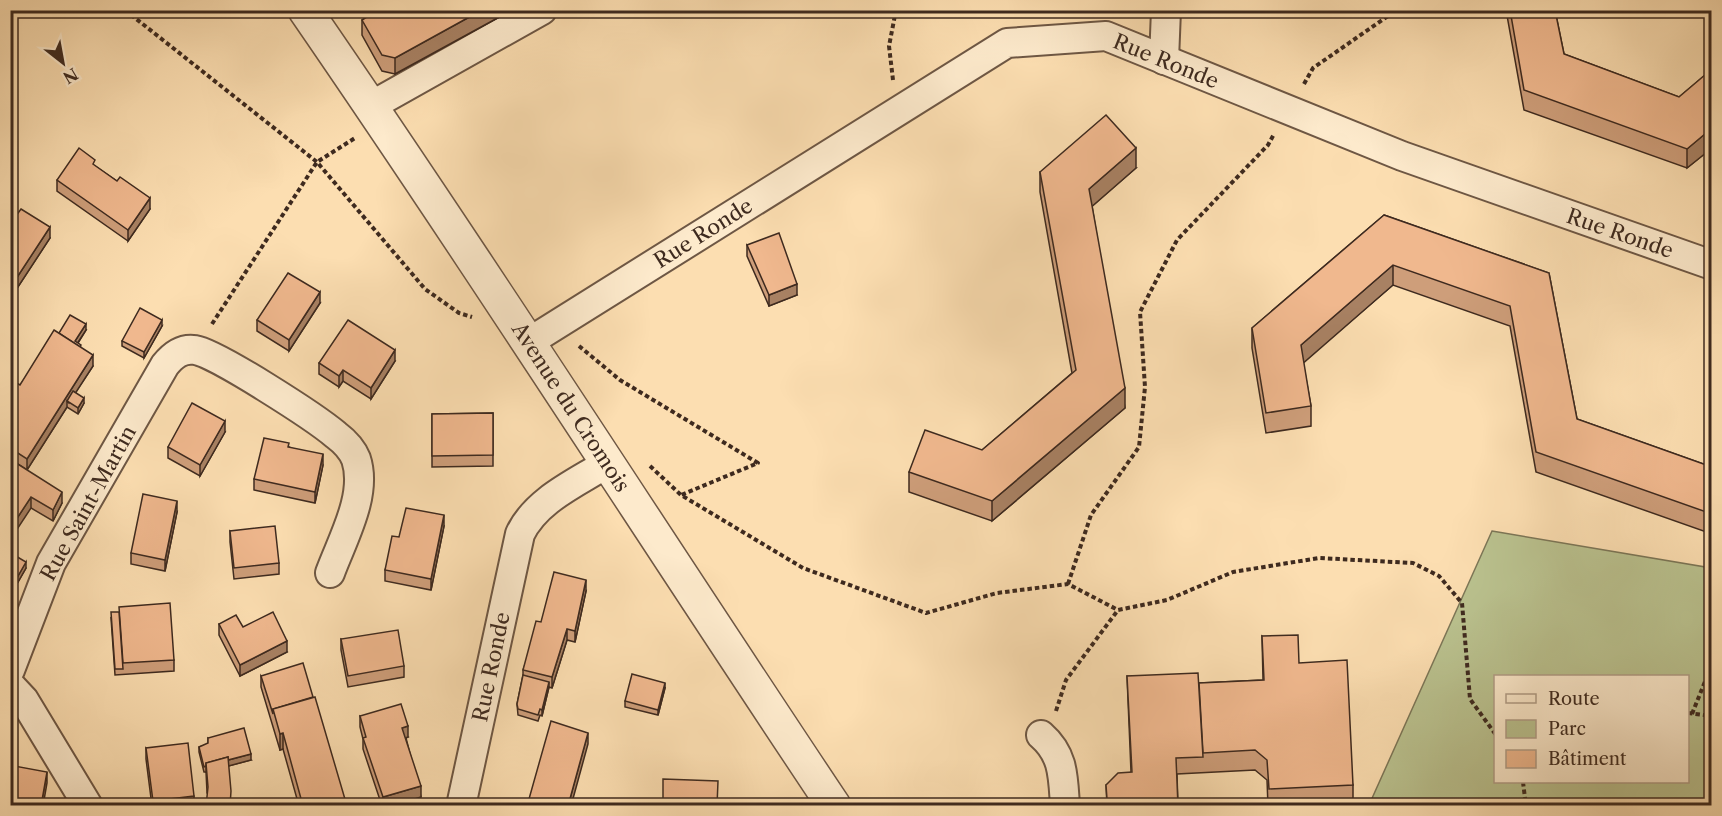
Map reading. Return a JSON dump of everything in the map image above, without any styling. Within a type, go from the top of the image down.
[{"type":"street","name":"Avenue du Cromois","points":[[305,10],[503,301],[606,464],[834,806]]},
{"type":"street","points":[[377,114],[542,10]]},
{"type":"street","points":[[1164,60],[1166,10]]},
{"type":"street","name":"Rue Ronde","points":[[529,342],[1007,43],[1106,36],[1402,156],[1712,265]]},
{"type":"street","points":[[190,350],[209,354],[317,422],[349,447],[358,468],[357,498],[330,573]]},
{"type":"street","name":"Rue Saint-Martin","points":[[10,670],[56,556],[165,365],[173,356],[190,350]]},
{"type":"street","name":"Rue Ronde","points":[[461,806],[520,534],[526,522],[538,509],[606,464]]},
{"type":"street","points":[[10,685],[24,700],[88,806]]},
{"type":"street","points":[[1041,735],[1051,743],[1061,759],[1065,806]]},
{"type":"path","points":[[124,10],[317,162],[425,289],[459,313],[470,317],[478,317],[503,301]]},
{"type":"path","points":[[896,10],[890,35],[890,68],[907,105]]},
{"type":"path","points":[[1068,584],[1091,515],[1139,447],[1145,387],[1140,312],[1177,240],[1268,145],[1312,68],[1388,16],[1391,10]]},
{"type":"path","points":[[190,350],[317,162],[377,114]]},
{"type":"path","points":[[561,322],[582,351],[620,380],[758,463],[681,495],[803,568],[926,613],[998,593],[1068,584],[1118,610],[1167,600],[1233,572],[1308,560],[1413,563],[1439,576],[1462,603],[1470,699],[1494,729]]},
{"type":"path","points":[[1041,735],[1053,720],[1065,680],[1118,610]]},
{"type":"path","points":[[1712,664],[1690,714],[1712,716]]},
{"type":"path","points":[[1523,783],[1526,806]]},
{"type":"green space","points":[[1492,531],[1711,568],[1711,805],[1369,805]]},
{"type":"building","points":[[378,10],[482,10],[395,58],[382,55],[362,20]]},
{"type":"building","points":[[1510,10],[1555,10],[1564,54],[1679,97],[1712,69],[1712,128],[1687,149],[1524,90]]},
{"type":"building","points":[[1106,115],[1136,148],[1089,189],[1125,388],[992,501],[909,472],[925,430],[982,450],[1076,370],[1040,172]]},
{"type":"building","points":[[79,148],[95,160],[93,164],[117,181],[120,177],[150,198],[128,230],[57,180]]},
{"type":"building","points":[[21,209],[50,227],[12,285],[10,284],[10,224]]},
{"type":"building","points":[[1384,215],[1549,273],[1577,419],[1712,467],[1712,514],[1536,452],[1510,306],[1393,265],[1301,345],[1311,406],[1266,413],[1252,328]]},
{"type":"building","points":[[779,233],[797,284],[769,295],[747,245]]},
{"type":"building","points":[[288,273],[320,292],[289,340],[257,320]]},
{"type":"building","points":[[140,308],[162,320],[144,352],[122,341]]},
{"type":"building","points":[[70,315],[86,324],[75,341],[81,345],[80,347],[59,333]]},
{"type":"building","points":[[348,320],[395,350],[371,388],[343,370],[339,376],[319,363]]},
{"type":"building","points":[[54,330],[93,355],[27,459],[10,448],[10,381],[20,385]]},
{"type":"building","points":[[73,391],[84,398],[78,408],[67,401]]},
{"type":"building","points":[[192,403],[225,421],[200,465],[168,447]]},
{"type":"building","points":[[493,413],[493,455],[432,456],[432,414]]},
{"type":"building","points":[[264,438],[289,443],[288,447],[323,454],[315,492],[254,479]]},
{"type":"building","points":[[13,461],[62,492],[53,510],[31,497],[10,529],[10,465]]},
{"type":"building","points":[[143,494],[177,501],[165,560],[131,553]]},
{"type":"building","points":[[406,508],[444,515],[431,579],[385,570],[392,536],[399,537]]},
{"type":"building","points":[[275,526],[279,563],[234,568],[230,531]]},
{"type":"building","points":[[14,555],[26,562],[14,583],[10,582],[10,560]]},
{"type":"building","points":[[554,572],[586,580],[575,631],[567,629],[552,677],[523,670],[536,621],[541,622]]},
{"type":"building","points":[[170,603],[174,660],[123,663],[119,607]]},
{"type":"building","points":[[111,612],[119,612],[123,669],[115,669]]},
{"type":"building","points":[[273,612],[287,641],[240,665],[219,624],[236,615],[243,627]]},
{"type":"building","points":[[398,630],[404,666],[348,676],[341,639]]},
{"type":"building","points":[[1298,635],[1299,663],[1347,660],[1353,785],[1269,789],[1267,760],[1255,750],[1203,753],[1199,683],[1264,680],[1262,636]]},
{"type":"building","points":[[303,663],[313,697],[273,709],[273,714],[261,676]]},
{"type":"building","points":[[1198,673],[1203,757],[1176,758],[1178,806],[1114,806],[1107,799],[1106,785],[1118,773],[1132,772],[1127,676]]},
{"type":"building","points":[[632,674],[665,683],[658,710],[625,701]]},
{"type":"building","points":[[523,675],[549,682],[542,710],[540,709],[538,715],[518,709]]},
{"type":"building","points":[[315,697],[347,806],[303,806],[283,733],[280,734],[273,709]]},
{"type":"building","points":[[401,704],[408,726],[402,728],[421,786],[383,797],[363,738],[366,737],[360,716]]},
{"type":"building","points":[[551,721],[588,733],[568,806],[527,806]]},
{"type":"building","points":[[244,728],[251,754],[206,763],[204,767],[199,747],[208,743],[208,738]]},
{"type":"building","points":[[188,743],[194,796],[153,801],[146,748]]},
{"type":"building","points":[[10,757],[15,758],[14,766],[47,772],[41,806],[10,806]]},
{"type":"building","points":[[228,757],[230,806],[206,806],[208,787],[206,763]]},
{"type":"building","points":[[663,779],[718,781],[717,806],[663,806]]}]
